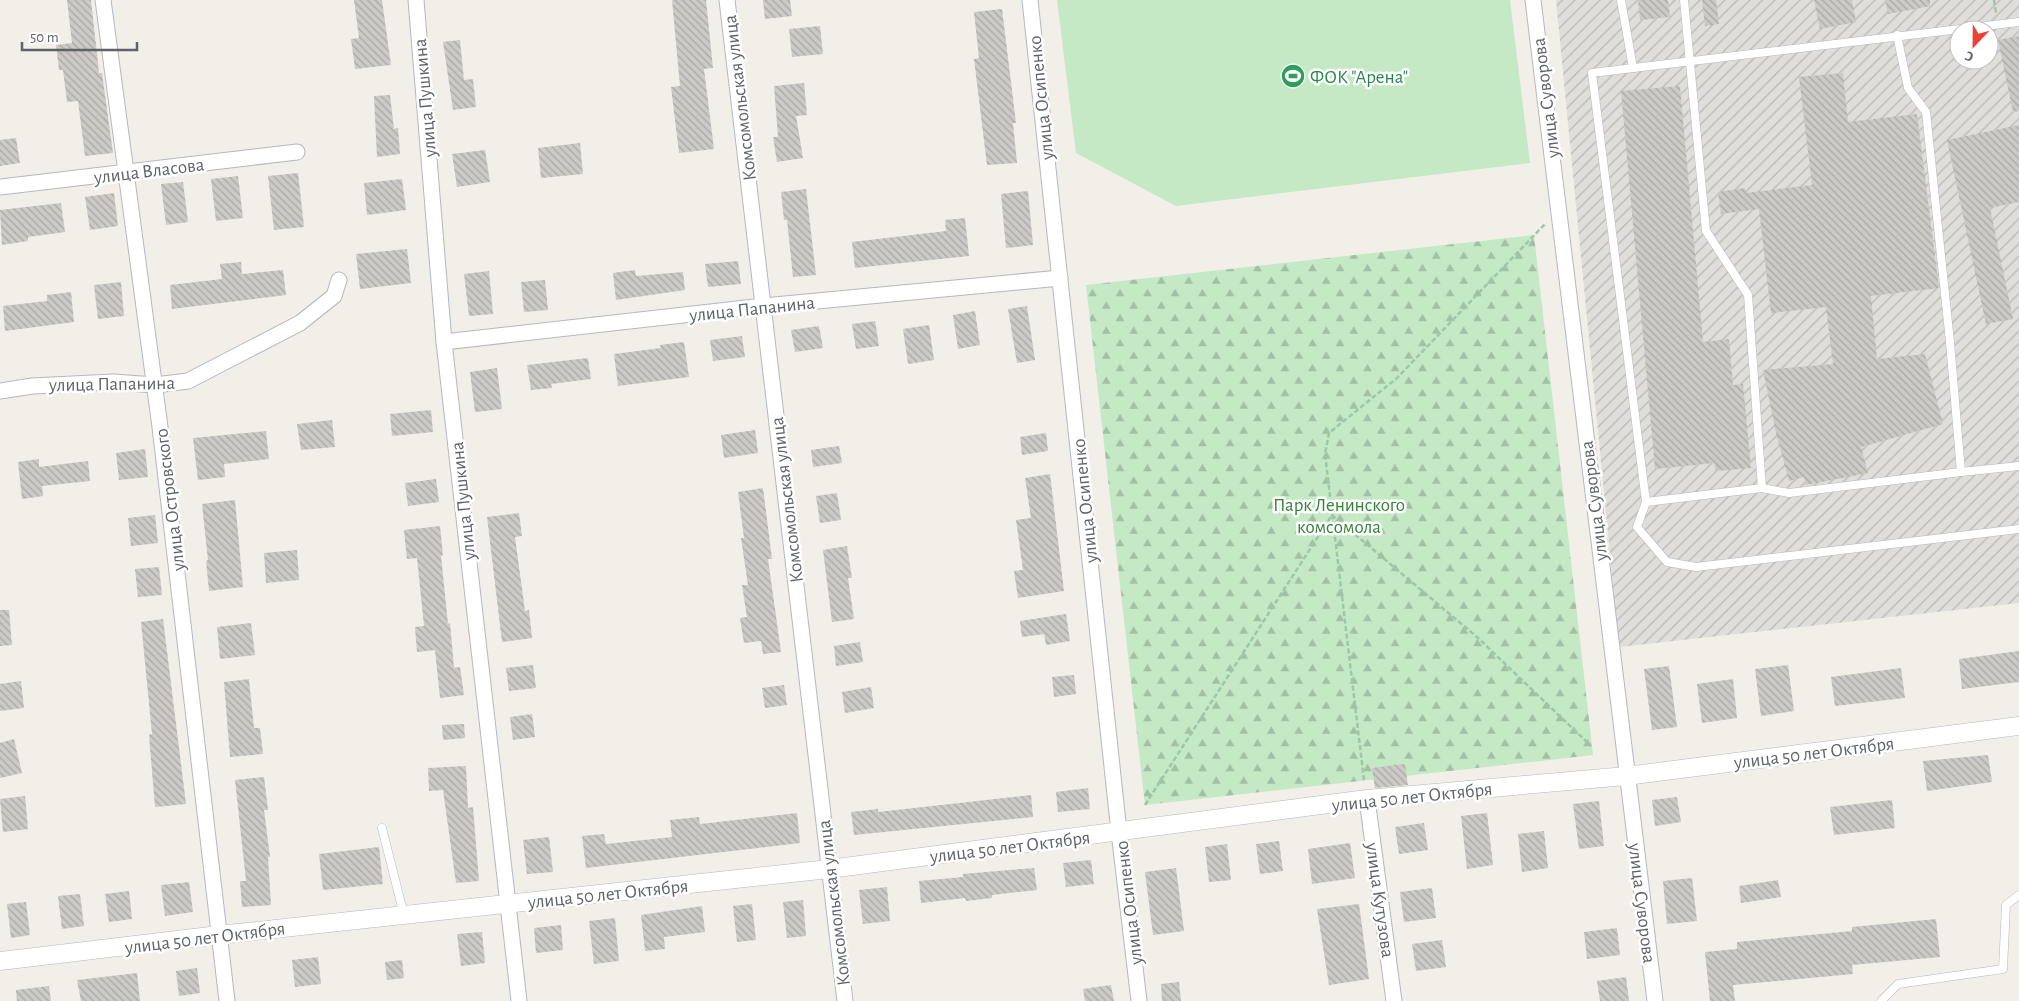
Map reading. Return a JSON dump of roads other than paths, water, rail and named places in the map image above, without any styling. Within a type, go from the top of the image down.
[{"type":"street","name":"улица Островского","points":[[103,0],[155,385],[227,1001]]},
{"type":"street","name":"улица Пушкина","points":[[416,0],[444,342],[519,1001]]},
{"type":"street","name":"Комсомольская улица","points":[[727,0],[845,1001]]},
{"type":"street","name":"улица Осипенко","points":[[1030,0],[1119,832],[1140,1001]]},
{"type":"street","name":"улица Суворова","points":[[1533,0],[1626,776],[1655,1001]]},
{"type":"street","name":"улица Власова","points":[[0,187],[297,152]]},
{"type":"street","name":"улица Папанина","points":[[444,342],[764,306],[1060,278]]},
{"type":"street","name":"улица Папанина","points":[[0,391],[32,386],[112,382],[155,385],[188,381],[300,323],[334,296],[339,280]]},
{"type":"street","name":"улица 50 лет Октября","points":[[0,961],[219,935],[829,869],[1367,799],[1626,776],[2019,726]]},
{"type":"street","name":"улица Кутузова","points":[[1367,799],[1394,1001]]},
{"type":"lane","points":[[1621,0],[1633,68]]},
{"type":"lane","points":[[1684,0],[1706,231],[1748,295],[1762,488]]},
{"type":"lane","points":[[2019,22],[1897,35],[1592,73],[1646,502],[1637,527],[1667,562],[1696,567],[2019,529]]},
{"type":"lane","points":[[1897,35],[1908,88],[1926,112],[1950,342],[1961,472]]},
{"type":"lane","points":[[1646,502],[1762,488],[1789,493],[2019,466]]},
{"type":"lane","points":[[382,828],[404,915]]},
{"type":"lane","points":[[1881,1001],[1898,984],[2003,969],[2006,904],[2019,894]]},
{"type":"place","name":"ФОК \"Арена\"","points":[[1293,76]]},
{"type":"park label","name":"Парк Ленинского комсомола","points":[[1339,515]]}]
